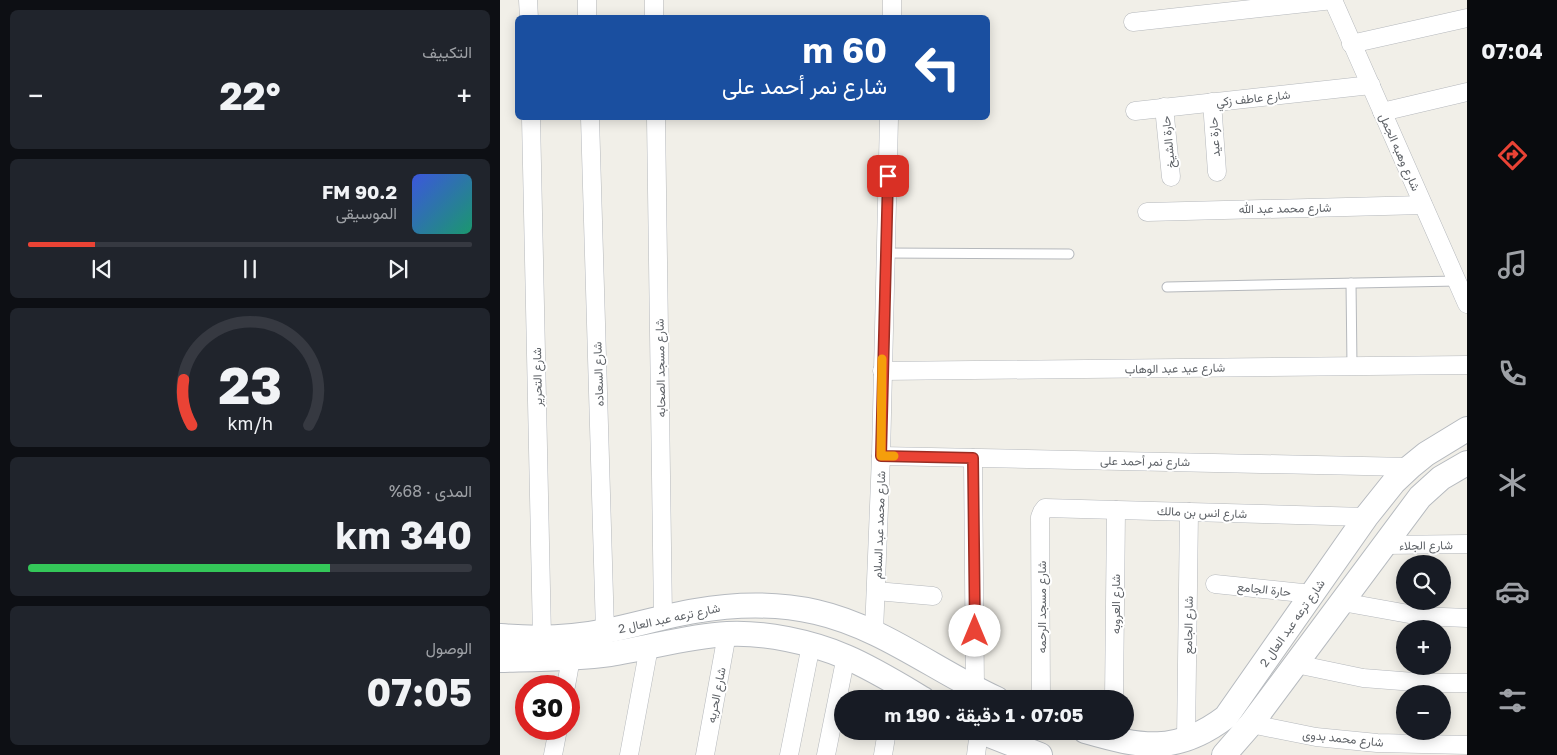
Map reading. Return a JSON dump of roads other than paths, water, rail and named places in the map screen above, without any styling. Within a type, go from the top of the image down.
[{"type":"street","points":[[528,0],[529,15]]},
{"type":"street","points":[[587,0],[587,15]]},
{"type":"street","points":[[654,0],[654,15]]},
{"type":"street","points":[[892,0],[892,15]]},
{"type":"street","points":[[1132,22],[1333,0]]},
{"type":"street","name":"شارع وهبه الجمل","points":[[1333,0],[1467,304]]},
{"type":"street","points":[[1351,44],[1467,18]]},
{"type":"street","name":"شارع عاطف زكي","points":[[1134,111],[1371,85]]},
{"type":"street","points":[[1382,112],[1467,92]]},
{"type":"street","name":"حارة عيد","points":[[1212,102],[1216,172]]},
{"type":"street","name":"حارة الشيخ","points":[[1164,107],[1171,177]]},
{"type":"street","name":"شارع التحرير","points":[[531,120],[542,638]]},
{"type":"street","name":"شارع السعاده","points":[[590,120],[605,631]]},
{"type":"street","name":"شارع مسجد الصحابه","points":[[656,120],[663,618]]},
{"type":"street","name":"شارع محمد عبد السلام","points":[[874,632],[881,456],[889,120]]},
{"type":"street","name":"شارع محمد عبد الله","points":[[1147,212],[1423,205]]},
{"type":"street","name":"شارع عيد عبد الوهاب","points":[[882,371],[1467,365]]},
{"type":"street","name":"شارع ترعه عبد العال 2","points":[[1123,740],[1146,750],[1186,739],[1208,730],[1226,717],[1366,517],[1394,482],[1426,454],[1467,430]]},
{"type":"street","name":"شارع نمر أحمد على","points":[[881,456],[1410,467]]},
{"type":"street","points":[[973,458],[975,689]]},
{"type":"street","name":"شارع ترعه عبد العال 2","points":[[1224,755],[1251,724],[1420,497],[1441,478],[1467,463]]},
{"type":"street","name":"شارع انس بن مالك","points":[[1040,514],[1045,508],[1366,517]]},
{"type":"street","name":"شارع العروبه","points":[[1114,690],[1116,510]]},
{"type":"street","name":"شارع الجامع","points":[[1186,739],[1189,512]]},
{"type":"street","name":"شارع مسجد الرحمه","points":[[1040,514],[1041,690]]},
{"type":"street","name":"شارع الجلاء","points":[[1384,545],[1467,544]]},
{"type":"street","name":"حارة الجامع","points":[[1215,584],[1312,594]]},
{"type":"street","points":[[876,591],[933,596]]},
{"type":"street","points":[[1342,602],[1420,616],[1467,618]]},
{"type":"street","name":"شارع ترعه عبد العال 2","points":[[500,636],[542,638],[605,631],[724,606],[786,607],[838,618],[874,632],[975,689]]},
{"type":"street","name":"شارع ترعه عبد العال 2","points":[[500,660],[571,658],[608,654],[727,634],[765,636],[811,645],[846,656],[893,690]]},
{"type":"street","name":"شارع الحريه","points":[[705,755],[727,634]]},
{"type":"street","points":[[789,755],[811,645]]},
{"type":"street","points":[[629,755],[649,647]]},
{"type":"street","points":[[826,755],[846,656]]},
{"type":"street","points":[[568,675],[571,658]]},
{"type":"street","points":[[1296,664],[1363,678],[1427,683],[1467,683]]},
{"type":"street","name":"شارع محمد بدوى","points":[[1251,724],[1316,737],[1377,743],[1467,745]]},
{"type":"street","points":[[553,755],[556,740]]},
{"type":"street","points":[[883,755],[886,740]]},
{"type":"street","points":[[976,755],[978,740]]},
{"type":"street","points":[[1002,740],[1040,755]]},
{"type":"lane","points":[[885,253],[1069,254]]},
{"type":"lane","points":[[1167,287],[1456,281]]},
{"type":"lane","points":[[1351,283],[1352,366]]}]
